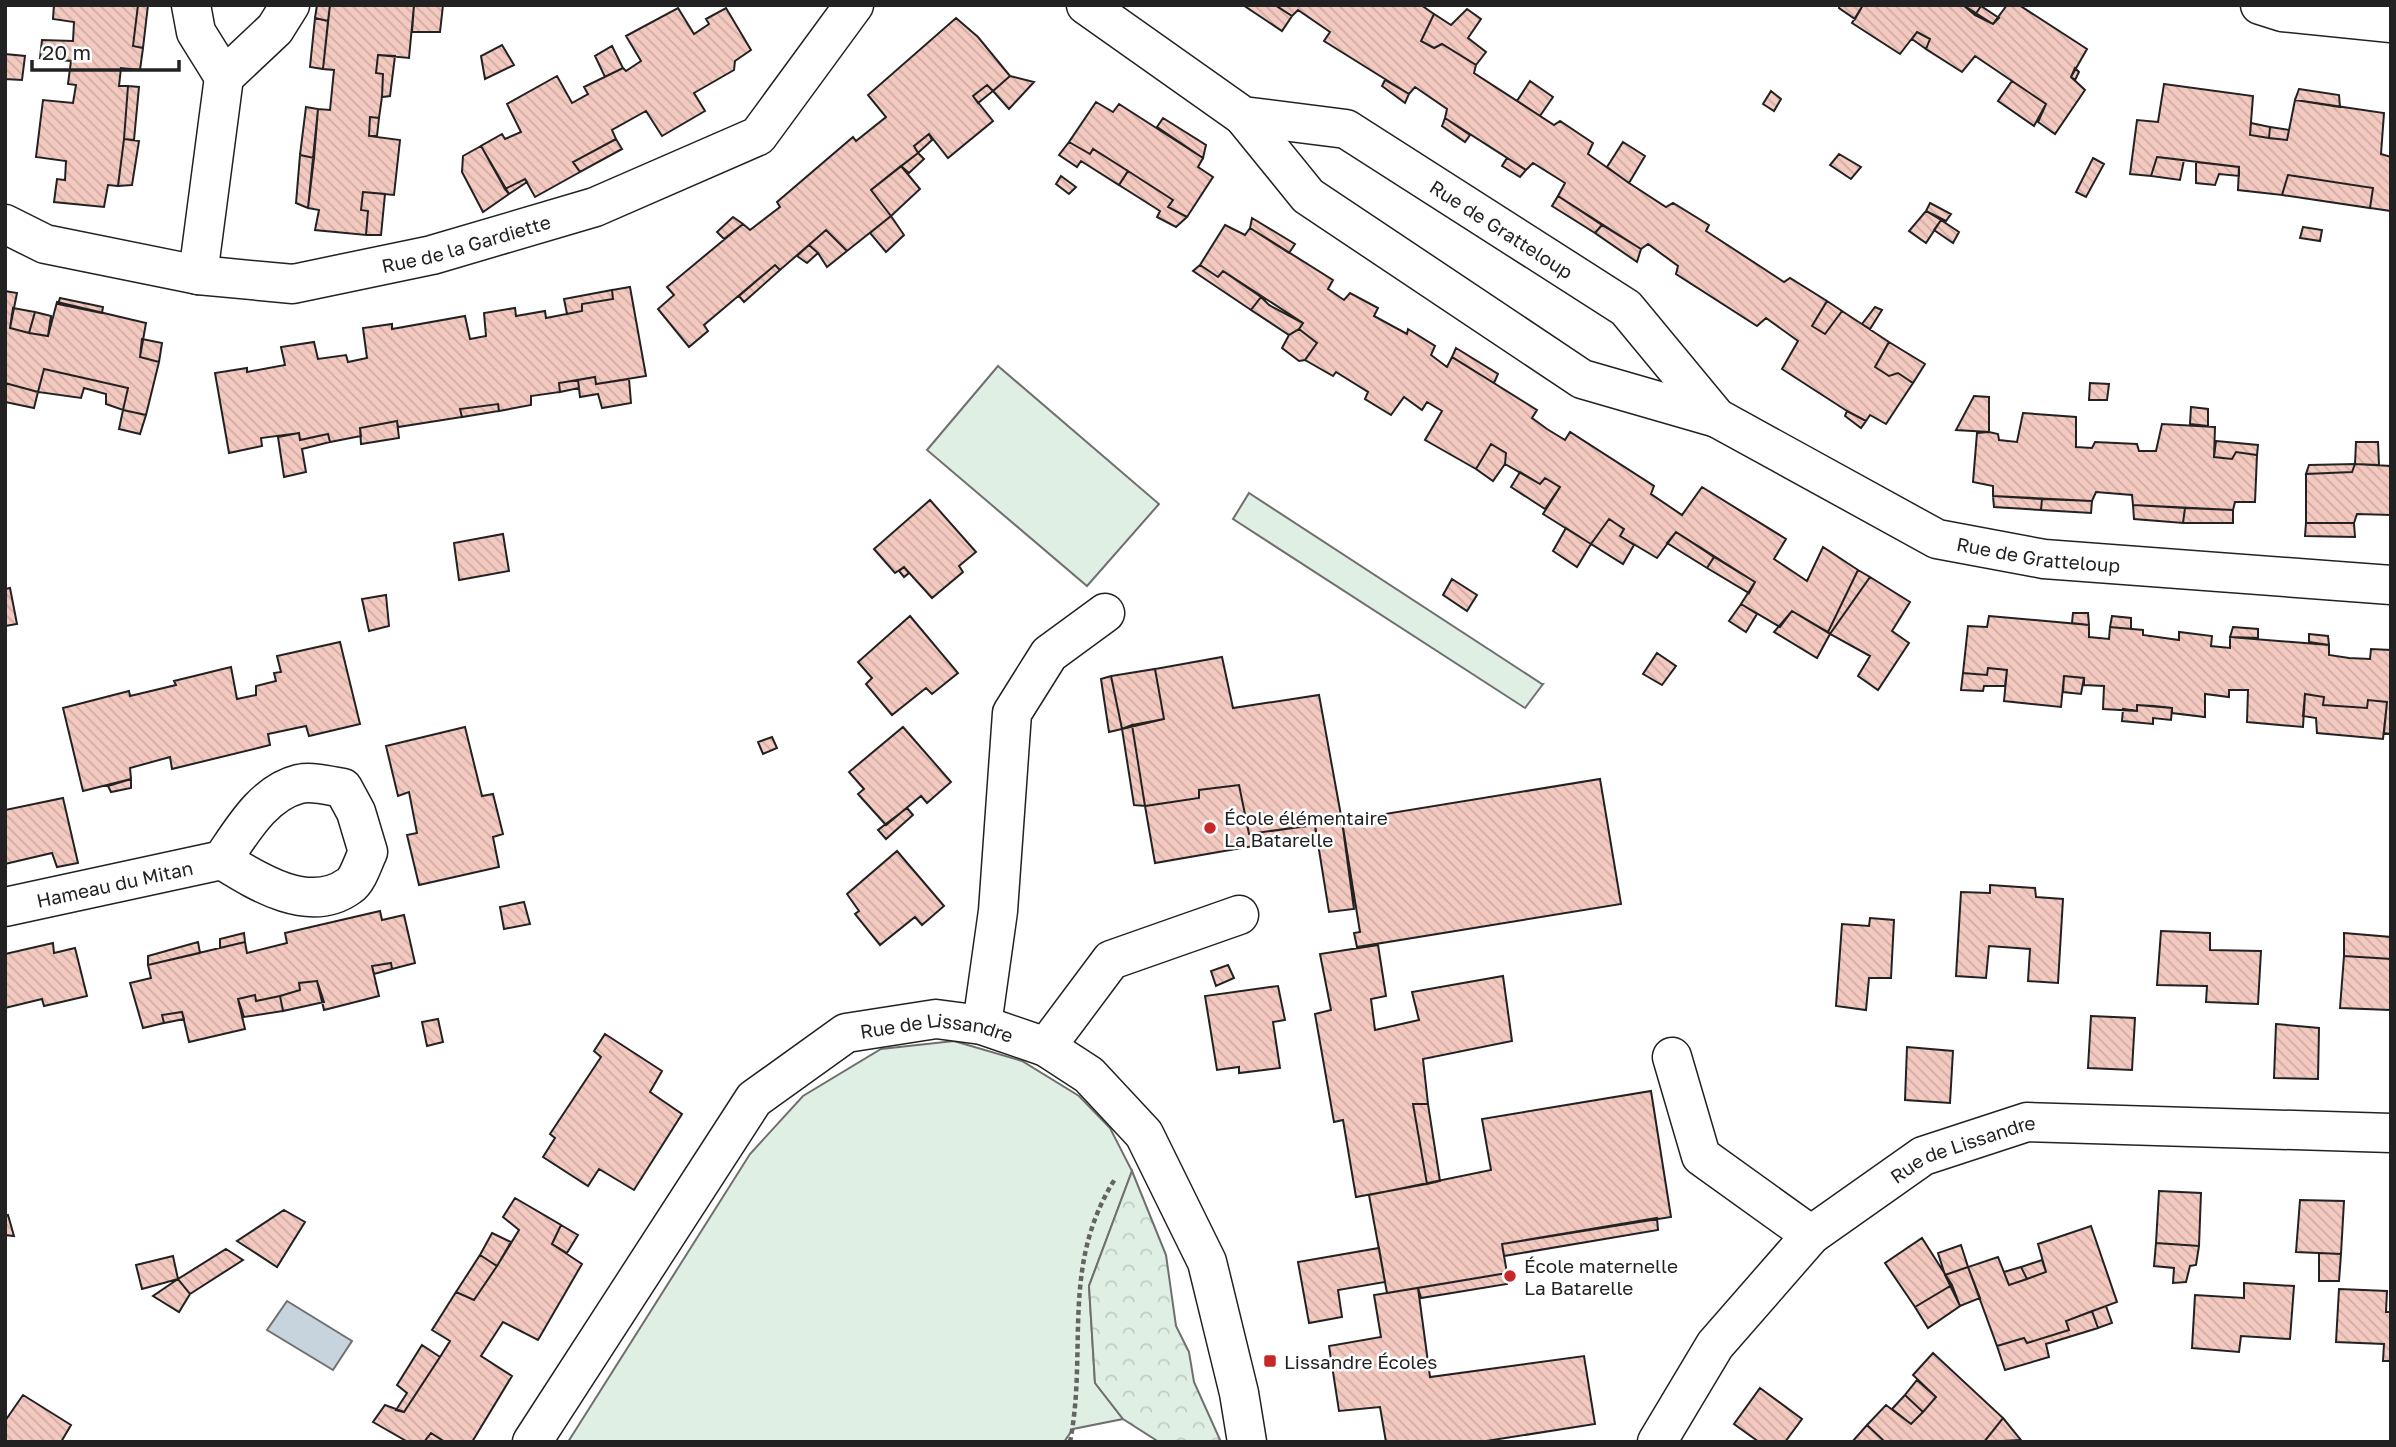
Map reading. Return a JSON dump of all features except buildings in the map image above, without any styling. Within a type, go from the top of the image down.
[{"type":"street","points":[[191,5],[196,32],[224,77]]},
{"type":"street","points":[[198,275],[224,77],[275,29],[290,5]]},
{"type":"street","name":"Rue de la Gardiette","points":[[5,224],[46,244],[198,275],[293,284],[432,255],[595,207],[758,135],[855,5]]},
{"type":"street","name":"Rue de Gratteloup","points":[[1086,5],[1243,116],[1308,196],[1582,379],[1717,418],[1937,539],[2043,559],[2391,584]]},
{"type":"street","points":[[2260,5],[2282,12],[2391,23]]},
{"type":"street","name":"Rue de Gratteloup","points":[[1243,116],[1346,129],[1626,308],[1717,418]]},
{"type":"street","points":[[982,1025],[999,911],[1012,713],[1049,654],[1105,613]]},
{"type":"street","name":"Hameau du Mitan","points":[[5,907],[222,860]]},
{"type":"street","points":[[1046,1047],[1111,960],[1239,915]]},
{"type":"street","name":"Rue de Lissandre","points":[[532,1442],[754,1099],[846,1033],[936,1018],[982,1025],[1046,1047],[1089,1075],[1144,1134],[1207,1262],[1239,1393],[1247,1442]]},
{"type":"street","points":[[1672,1057],[1701,1156],[1811,1235]]},
{"type":"street","name":"Rue de Lissandre","points":[[1657,1442],[1715,1345],[1811,1235],[1923,1156],[2027,1122],[2391,1133]]},
{"type":"path","points":[[1070,1442],[1077,1292],[1098,1206],[1144,1134]]},
{"type":"green space","points":[[998,366],[1159,504],[1087,586],[927,450]]},
{"type":"green space","points":[[1249,493],[1543,684],[1525,708],[1233,519]]},
{"type":"green space","points":[[954,1041],[1022,1061],[1079,1096],[1110,1128],[1132,1171],[1089,1286],[1095,1383],[1123,1419],[1073,1429],[1064,1442],[568,1442],[750,1154],[803,1096],[881,1049]]},
{"type":"green space","points":[[1132,1171],[1166,1255],[1176,1326],[1189,1352],[1194,1382],[1221,1442],[1159,1442],[1123,1419],[1095,1383],[1089,1286]]},
{"type":"shaded area","points":[[287,1301],[352,1341],[333,1370],[267,1330]]},
{"type":"place","name":"École élémentaire La Batarelle","points":[[1210,828]]},
{"type":"place","name":"École maternelle La Batarelle","points":[[1510,1276]]},
{"type":"place","name":"Lissandre Écoles","points":[[1270,1361]]}]
